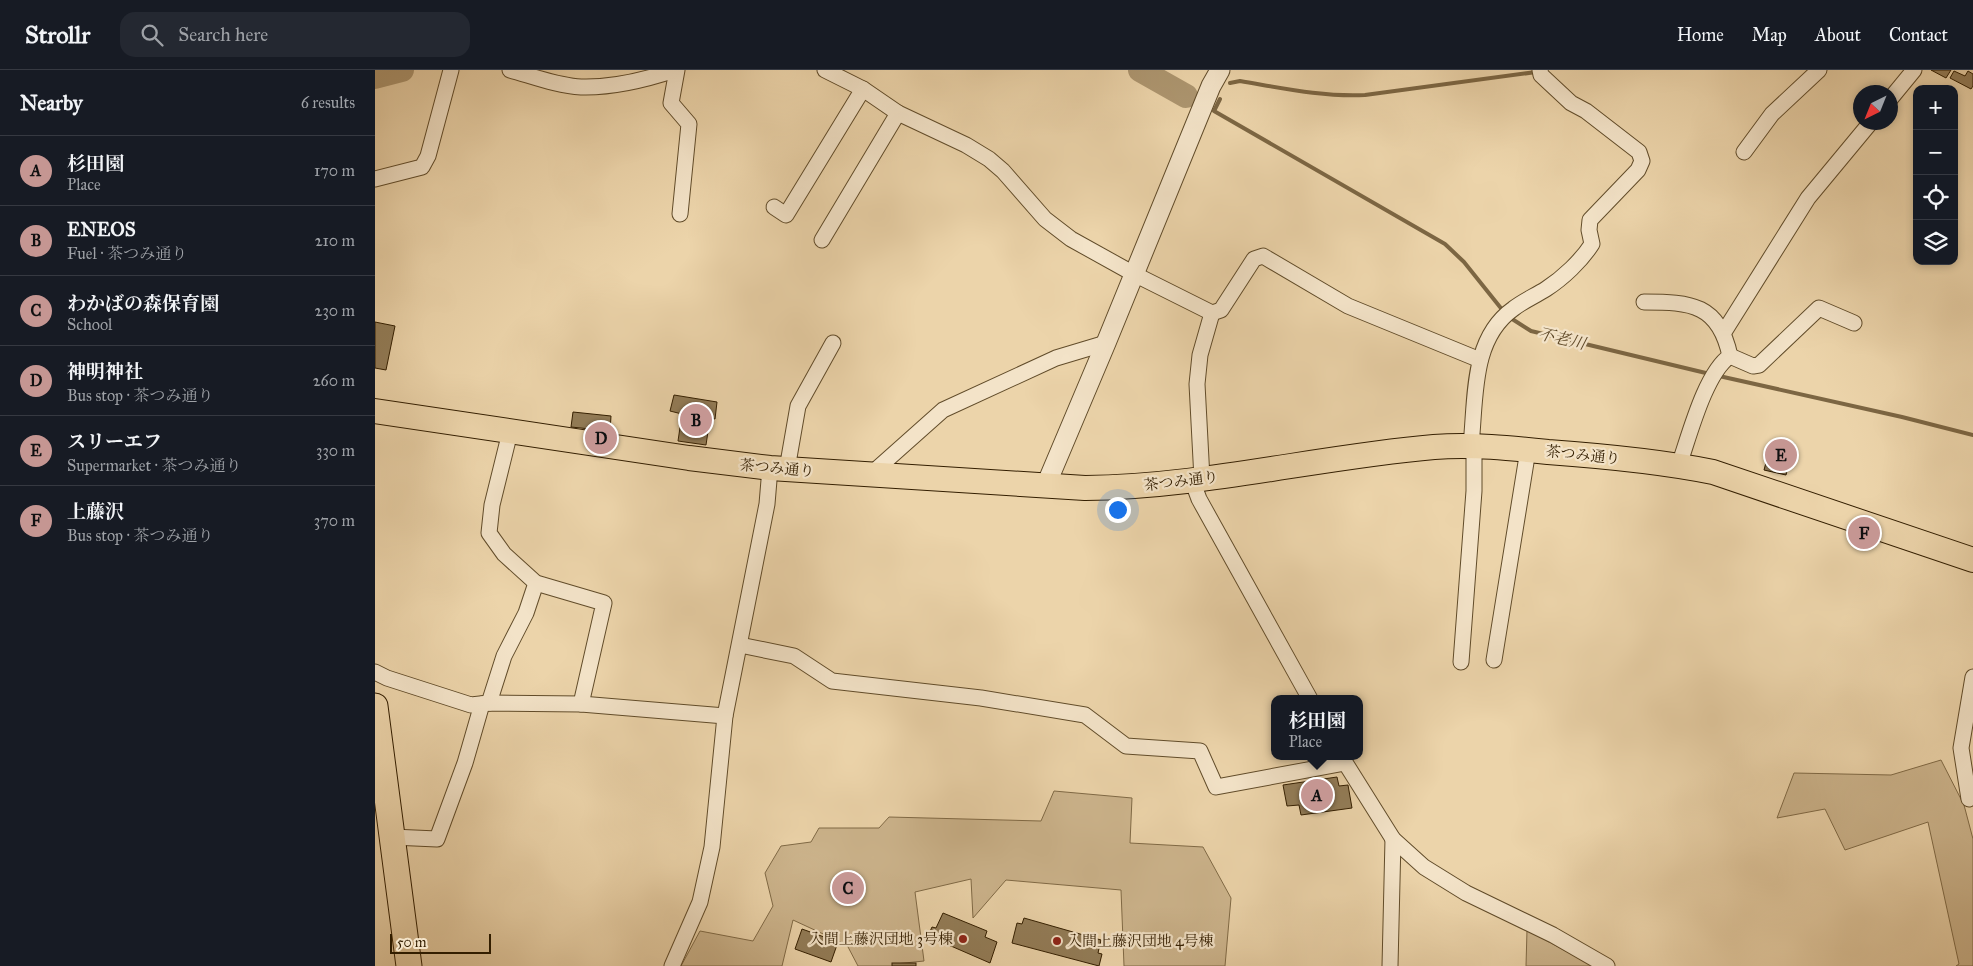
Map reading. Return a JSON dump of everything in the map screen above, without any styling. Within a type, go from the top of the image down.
[{"type":"highway","points":[[375,706],[393,966]]},
{"type":"highway","points":[[384,837],[409,966]]},
{"type":"main road","name":"茶つみ通り","points":[[375,411],[443,420],[510,432],[779,468],[1046,486],[1117,488],[1197,480],[1403,450],[1471,445],[1528,450],[1679,465],[1713,472],[1973,560]]},
{"type":"street","points":[[375,178],[421,167],[428,156],[451,70]]},
{"type":"street","points":[[510,70],[580,87],[644,80],[676,70],[671,103],[689,124],[680,214]]},
{"type":"street","points":[[825,70],[863,89],[898,112],[966,145],[989,159],[1003,171],[1045,219],[1058,230],[1134,274],[1212,313],[1221,310],[1254,260],[1263,256],[1348,306],[1480,360]]},
{"type":"street","points":[[1046,486],[1107,343],[1211,86],[1220,70]]},
{"type":"street","points":[[1744,152],[1772,114],[1819,70]]},
{"type":"street","points":[[1898,89],[1914,70]]},
{"type":"street","points":[[1461,662],[1474,491],[1474,456],[1471,445],[1480,360],[1495,325],[1513,309],[1547,288],[1585,256],[1592,244],[1589,230],[1590,220],[1638,170],[1642,161],[1639,152],[1587,111],[1571,103],[1540,73]]},
{"type":"street","points":[[774,207],[786,215],[863,89]]},
{"type":"street","points":[[823,240],[898,112]]},
{"type":"street","points":[[1724,332],[1808,198],[1864,130]]},
{"type":"street","points":[[1644,302],[1680,303],[1701,310],[1715,319],[1724,332],[1730,356]]},
{"type":"street","points":[[1730,356],[1753,366],[1759,365],[1819,308],[1854,323]]},
{"type":"street","points":[[1212,313],[1200,355],[1197,384],[1197,480],[1199,499],[1308,695]]},
{"type":"street","points":[[672,966],[700,902],[712,847],[725,716],[767,504],[798,406],[833,343]]},
{"type":"street","points":[[870,475],[943,410],[1056,358],[1107,343]]},
{"type":"street","points":[[1679,465],[1713,376],[1730,356]]},
{"type":"street","points":[[510,432],[492,505],[489,534],[504,554],[536,583],[604,603],[581,704]]},
{"type":"street","points":[[1494,660],[1528,450]]},
{"type":"street","points":[[384,837],[437,839],[504,656],[526,612],[536,583]]},
{"type":"street","points":[[740,645],[794,656],[832,681],[981,698],[1085,716],[1126,746],[1200,751],[1215,787],[1343,760],[1393,839],[1424,867],[1466,894],[1553,935],[1607,966]]},
{"type":"street","points":[[375,672],[387,678],[471,705],[486,703],[581,704],[725,716]]},
{"type":"street","points":[[1969,799],[1961,748],[1973,677]]},
{"type":"street","points":[[1390,966],[1393,839]]},
{"type":"shaded area","points":[[1941,760],[1964,805],[1973,839],[1973,966],[1956,966],[1959,964],[1928,822],[1845,850],[1825,809],[1777,818],[1794,773],[1891,775]]},
{"type":"shaded area","points":[[1054,791],[1132,798],[1130,843],[1203,847],[1231,898],[1225,966],[1124,966],[1121,890],[1006,880],[973,918],[971,879],[915,892],[924,961],[895,964],[894,966],[858,966],[847,945],[793,920],[782,966],[681,966],[700,931],[753,941],[773,906],[765,873],[781,846],[811,842],[819,828],[879,828],[889,817],[1041,821]]},
{"type":"shaded area","points":[[1527,930],[1586,962],[1592,966],[1526,966]]},
{"type":"building","points":[[1931,70],[1951,70],[1946,78]]},
{"type":"building","points":[[1954,71],[1965,76],[1968,71],[1973,74],[1973,86],[1971,89],[1950,78]]},
{"type":"building","points":[[375,322],[395,326],[386,370],[375,368]]},
{"type":"building","points":[[674,395],[717,402],[715,419],[710,418],[706,445],[678,441],[682,414],[670,411]]},
{"type":"building","points":[[573,412],[611,416],[610,431],[571,427]]},
{"type":"building","points":[[1775,439],[1794,443],[1786,475],[1764,470],[1771,444],[1773,445]]},
{"type":"building","points":[[1337,777],[1339,786],[1348,785],[1352,808],[1301,815],[1299,805],[1287,806],[1283,785]]},
{"type":"building","name":"入間上藤沢団地 3号棟","points":[[943,913],[987,931],[985,937],[997,942],[990,963],[928,936],[932,927],[936,928]]},
{"type":"building","name":"入間上藤沢団地 4号棟","points":[[1024,918],[1101,940],[1098,953],[1102,954],[1099,966],[1012,943],[1017,923],[1022,924]]},
{"type":"building","points":[[802,929],[838,942],[831,962],[795,949]]},
{"type":"building","points":[[892,963],[916,963],[916,966],[892,966]]},
{"type":"waterway","name":"不老川","points":[[375,77],[402,70]]},
{"type":"waterway","name":"不老川","points":[[1140,70],[1186,96]]},
{"type":"waterway","points":[[1230,83],[1240,81],[1318,93],[1365,95],[1536,72]]},
{"type":"waterway","name":"不老川","points":[[1220,99],[1214,111],[1445,244],[1464,262],[1504,312]]},
{"type":"waterway","name":"不老川","points":[[1509,317],[1531,331],[1710,374]]},
{"type":"waterway","name":"不老川","points":[[1719,376],[1973,435]]},
{"type":"place","name":"ENEOS","points":[[696,420]]},
{"type":"place","name":"神明神社","points":[[601,438]]},
{"type":"place","name":"スリーエフ","points":[[1781,455]]},
{"type":"place","name":"上藤沢","points":[[1864,533]]},
{"type":"place","name":"杉田園","points":[[1317,795]]},
{"type":"place","name":"わかばの森保育園","points":[[848,888]]},
{"type":"place","name":"入間上藤沢団地 3号棟","points":[[963,939]]},
{"type":"place","name":"入間上藤沢団地 4号棟","points":[[1057,941]]}]
